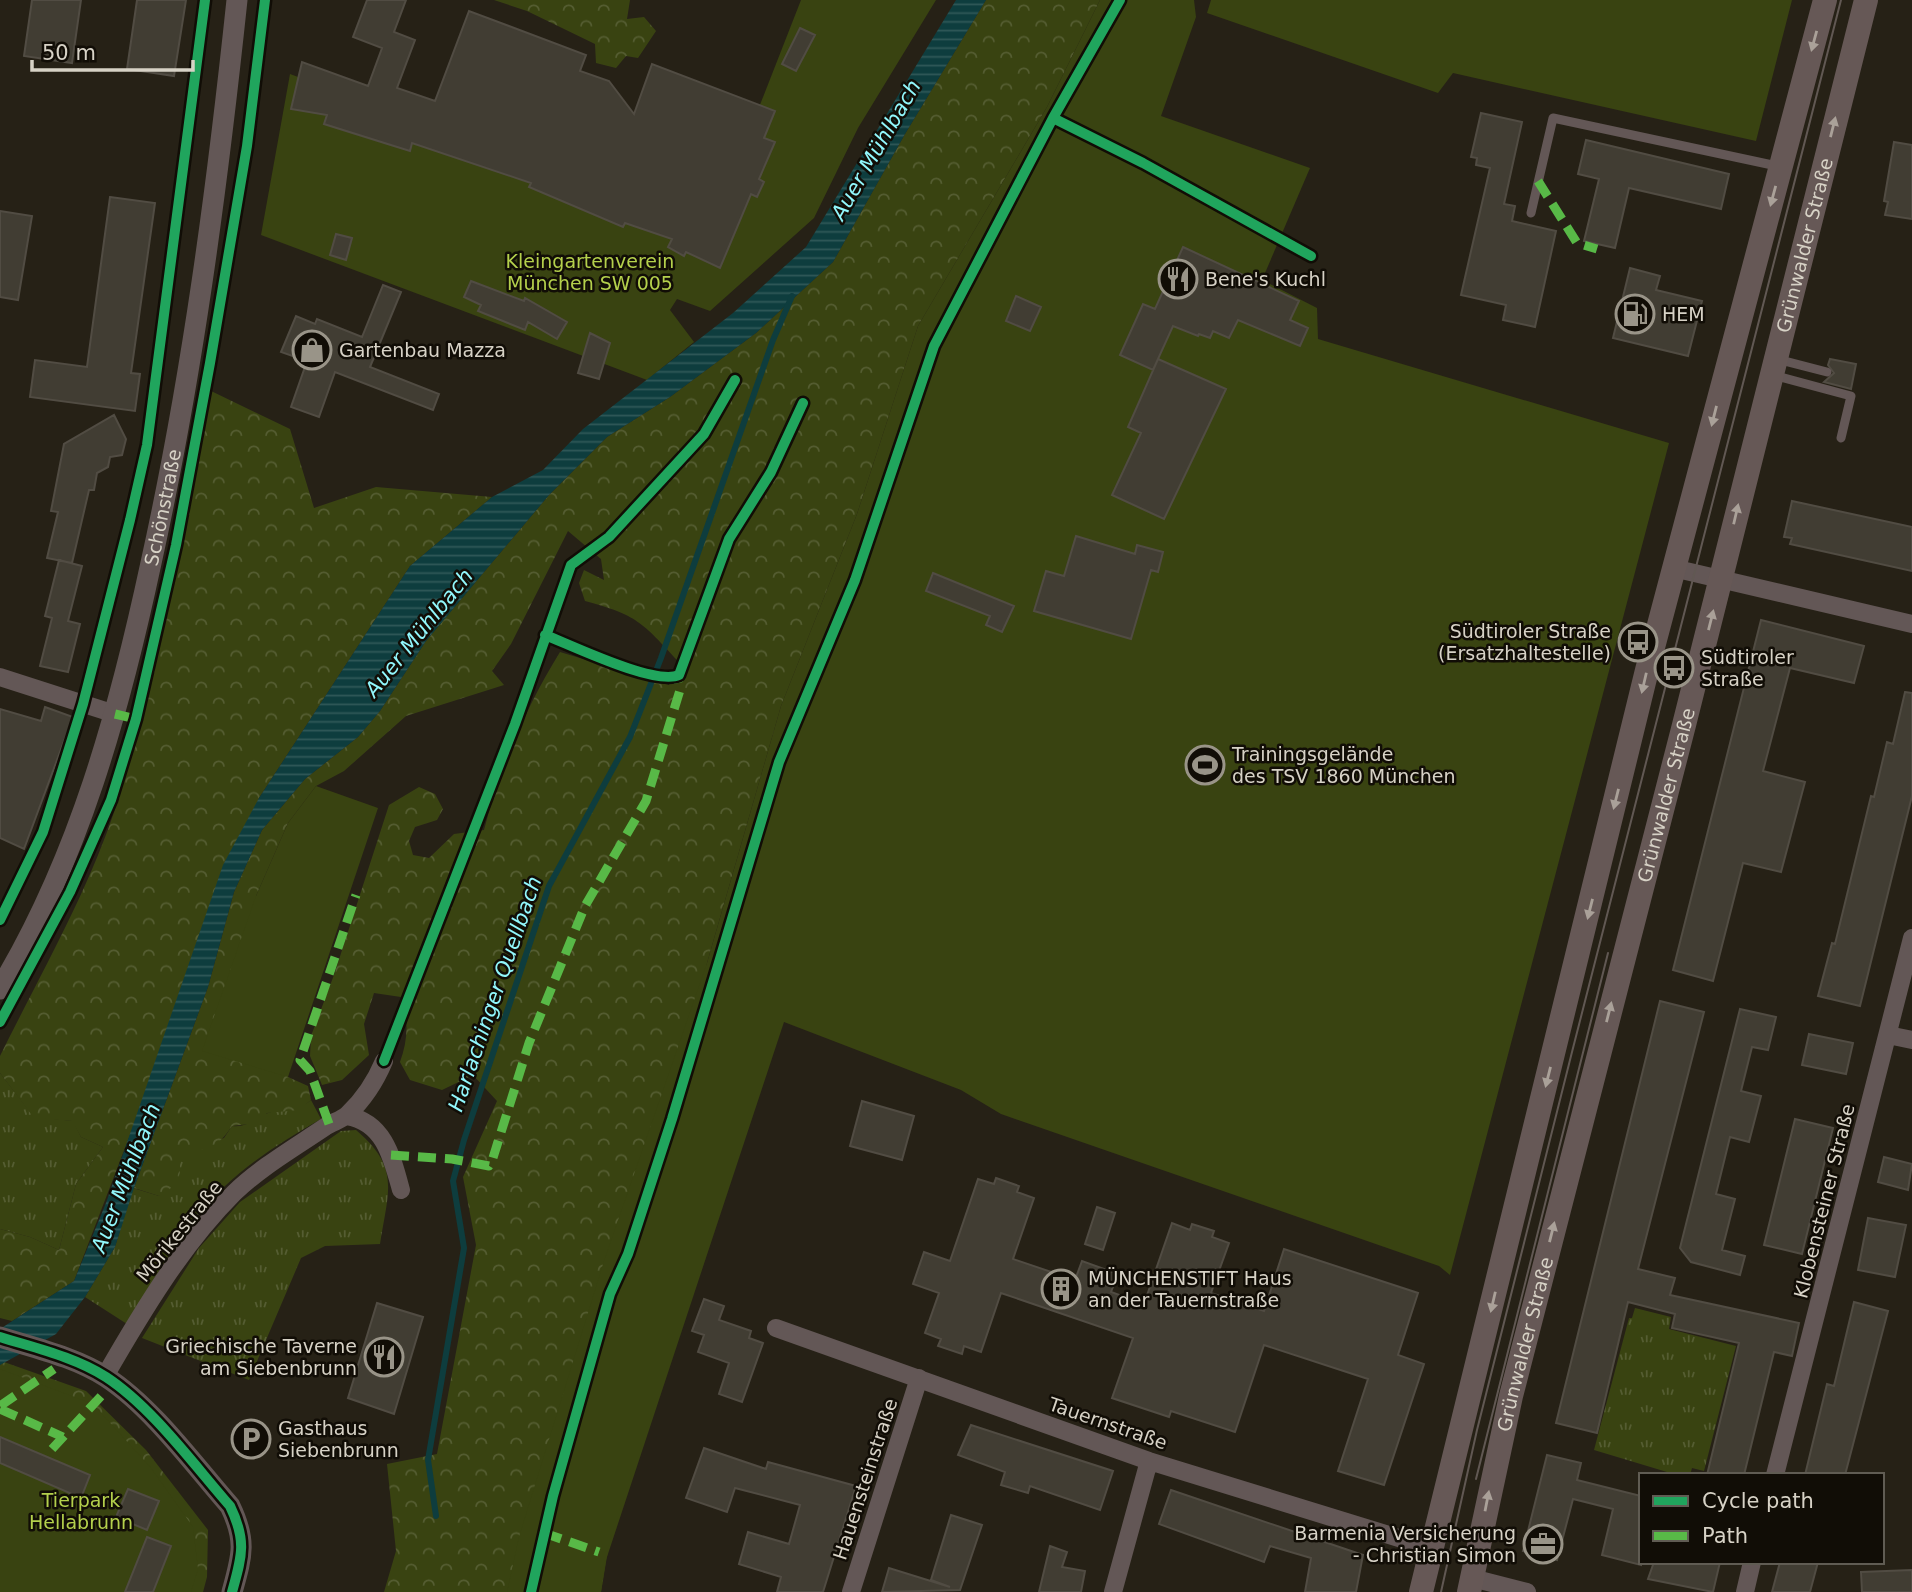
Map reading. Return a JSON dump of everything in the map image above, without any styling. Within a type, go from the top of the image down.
[{"type":"main road","name":"Grünwalder Straße","points":[[1421,1592],[1673,568],[1825,0]]},
{"type":"main road","name":"Grünwalder Straße","points":[[1470,1585],[1511,1396],[1721,580],[1866,0]]},
{"type":"street","name":"Schönstraße","points":[[0,989],[7,962],[89,803],[140,614],[181,409],[227,98],[237,0]]},
{"type":"street","points":[[1673,568],[1912,624]]},
{"type":"street","points":[[0,677],[115,714]]},
{"type":"street","name":"Klobensteiner Straße","points":[[1776,1473],[1912,938]]},
{"type":"street","points":[[1888,1035],[1912,1040]]},
{"type":"street","name":"Mörikestraße","points":[[105,1376],[156,1292],[189,1245],[234,1193],[328,1124],[347,1116],[377,1077],[384,1061]]},
{"type":"street","points":[[347,1116],[362,1118],[379,1132],[391,1155],[401,1190]]},
{"type":"street","name":"Tauernstraße","points":[[776,1328],[1149,1461],[1431,1548]]},
{"type":"street","points":[[0,1337],[105,1376],[124,1390],[164,1431],[230,1506],[243,1545],[232,1592]]},
{"type":"street","name":"Hauensteinstraße","points":[[851,1592],[919,1378]]},
{"type":"street","points":[[1113,1592],[1149,1461]]},
{"type":"street","points":[[1745,1592],[1752,1564]]},
{"type":"street","points":[[1470,1585],[1527,1592]]},
{"type":"lane","points":[[1531,213],[1553,118],[1780,167]]},
{"type":"lane","points":[[1773,367],[1827,372]]},
{"type":"lane","points":[[1773,367],[1851,396],[1841,438]]},
{"type":"green space","points":[[494,0],[630,0],[627,19],[644,17],[656,31],[638,58],[626,56],[616,68],[596,63],[595,44],[527,11]]},
{"type":"green space","name":"Kleingartenverein München SW 005","points":[[801,0],[936,0],[858,128],[814,218],[710,311],[677,299],[670,310],[694,342],[647,380],[261,235],[290,74],[711,230]]},
{"type":"green space","points":[[986,0],[1100,0],[1047,107],[918,326],[857,514],[781,706],[707,963],[601,1592],[384,1592],[396,1551],[387,1464],[437,1454],[476,1245],[463,1177],[497,1101],[473,1075],[442,1090],[410,1080],[400,1062],[406,1030],[401,997],[374,993],[364,1024],[369,1055],[342,1080],[322,1085],[310,1056],[311,1036],[334,975],[389,805],[419,787],[435,794],[443,809],[437,820],[415,827],[409,841],[413,855],[429,858],[454,834],[484,830],[515,738],[560,652],[669,685],[678,661],[638,622],[616,611],[585,601],[579,583],[584,570],[604,580],[601,559],[568,531],[511,644],[492,671],[504,685],[406,716],[344,771],[316,786],[288,823],[256,896],[288,1077],[308,1086],[311,1100],[299,1110],[267,1113],[258,1123],[232,1126],[221,1140],[209,1148],[178,1152],[180,1173],[176,1183],[159,1196],[134,1188],[208,987],[234,892],[262,830],[305,779],[358,737],[380,711],[426,641],[549,495],[607,437],[670,397],[756,333],[833,262],[905,134]]},
{"type":"green space","name":"Trainingsgelände des TSV 1860 München","points":[[1100,0],[1194,0],[1196,17],[1161,116],[1310,168],[1262,280],[1317,308],[1318,339],[1669,443],[1450,1275],[1439,1266],[1001,1114],[961,1090],[784,1022],[606,1560],[601,1592],[507,1592],[519,1537],[604,1261],[707,963],[781,706],[857,514],[918,326],[1047,107]]},
{"type":"green space","points":[[1211,0],[1792,0],[1756,141],[1453,73],[1438,93],[1207,13]]},
{"type":"green space","points":[[209,390],[290,429],[314,508],[376,487],[492,497],[410,566],[259,798],[74,1281],[12,1321],[0,1318],[0,1229],[30,1237],[59,1250],[76,1184],[103,1147],[81,1137],[72,1121],[34,1118],[0,1073],[0,1056],[94,866],[118,800],[159,648]]},
{"type":"green space","points":[[316,786],[378,808],[288,1077],[202,1051],[256,896],[288,823]]},
{"type":"green space","points":[[0,1073],[34,1117],[73,1121],[81,1137],[103,1147],[76,1184],[59,1250],[30,1237],[0,1229]]},
{"type":"green space","points":[[311,1100],[321,1119],[255,1161],[211,1200],[178,1241],[127,1324],[85,1297],[115,1247],[133,1188],[159,1196],[177,1152],[224,1138],[232,1126],[247,1124],[275,1111],[295,1109]]},
{"type":"green space","points":[[356,1130],[380,1156],[388,1181],[380,1244],[325,1246],[301,1258],[249,1380],[142,1338],[199,1248],[240,1202],[341,1131]]},
{"type":"green space","points":[[1635,1308],[1671,1317],[1669,1329],[1736,1346],[1704,1471],[1692,1468],[1691,1473],[1670,1473],[1594,1450],[1629,1318],[1632,1318]]},
{"type":"green space","points":[[4,1362],[86,1391],[146,1450],[208,1530],[207,1577],[203,1592],[163,1592],[0,1426],[0,1365]]},
{"type":"green space","name":"Tierpark Hellabrunn","points":[[0,1369],[93,1404],[151,1468],[193,1527],[198,1569],[191,1592],[0,1592]]},
{"type":"water","name":"Auer Mühlbach","points":[[956,0],[986,0],[905,134],[833,262],[756,333],[670,397],[607,437],[549,495],[426,641],[380,711],[358,737],[305,779],[262,830],[234,892],[208,987],[115,1247],[85,1297],[56,1334],[0,1365],[0,1329],[74,1281],[106,1203],[223,865],[259,798],[410,566],[492,497],[543,470],[583,429],[733,313],[806,247]]},
{"type":"building","points":[[32,0],[81,0],[72,63],[24,56]]},
{"type":"building","points":[[137,0],[186,0],[174,76],[127,69]]},
{"type":"building","points":[[367,0],[406,0],[394,32],[415,40],[397,88],[435,101],[469,11],[586,55],[580,71],[609,81],[634,114],[652,64],[775,111],[764,138],[775,142],[759,179],[764,182],[757,197],[751,194],[720,268],[686,252],[684,256],[668,247],[672,239],[625,223],[623,227],[529,187],[531,183],[412,143],[410,151],[324,124],[327,115],[291,109],[302,62],[368,86],[382,48],[353,37]]},
{"type":"building","points":[[800,28],[815,35],[796,71],[782,64]]},
{"type":"building","points":[[1481,113],[1522,122],[1504,204],[1515,206],[1512,221],[1556,231],[1535,327],[1503,320],[1506,305],[1461,295],[1490,168],[1476,165],[1477,158],[1471,157]]},
{"type":"building","points":[[1586,140],[1729,174],[1721,209],[1629,188],[1615,248],[1584,241],[1599,179],[1578,174]]},
{"type":"building","points":[[1894,142],[1912,145],[1912,219],[1885,215],[1888,202],[1884,201]]},
{"type":"building","points":[[110,197],[155,203],[131,373],[140,374],[135,411],[30,397],[35,360],[87,367]]},
{"type":"building","points":[[0,211],[32,216],[18,300],[0,297]]},
{"type":"building","points":[[336,234],[352,238],[346,260],[330,255]]},
{"type":"building","points":[[1183,247],[1299,301],[1290,320],[1308,328],[1300,346],[1238,320],[1229,338],[1213,331],[1210,338],[1199,334],[1198,336],[1173,326],[1153,370],[1120,355],[1143,304],[1155,309]]},
{"type":"building","points":[[1630,268],[1660,276],[1656,290],[1702,301],[1688,356],[1613,338]]},
{"type":"building","points":[[471,281],[524,301],[525,298],[567,322],[557,339],[528,322],[525,330],[478,311],[481,305],[464,297]]},
{"type":"building","points":[[383,285],[401,292],[370,367],[439,394],[433,410],[335,372],[319,417],[291,407],[307,361],[281,352],[296,316],[315,324],[317,319],[362,337]]},
{"type":"building","points":[[1016,296],[1041,307],[1030,331],[1006,321]]},
{"type":"building","points":[[590,333],[610,343],[599,379],[578,373]]},
{"type":"building","points":[[1158,359],[1226,389],[1164,519],[1112,495],[1141,433],[1128,427]]},
{"type":"building","points":[[1830,359],[1856,364],[1851,389],[1824,382],[1834,373],[1828,365]]},
{"type":"building","points":[[114,415],[126,439],[122,455],[110,457],[108,467],[97,473],[94,490],[89,490],[72,563],[47,558],[58,512],[51,511],[64,444]]},
{"type":"building","points":[[1792,501],[1912,527],[1912,571],[1790,544],[1792,538],[1784,537]]},
{"type":"building","points":[[1076,536],[1135,554],[1137,545],[1163,552],[1158,572],[1151,570],[1131,639],[1034,611],[1046,571],[1064,576]]},
{"type":"building","points":[[59,560],[82,566],[68,621],[80,624],[68,672],[40,666],[52,618],[45,616]]},
{"type":"building","points":[[933,573],[1014,606],[1002,632],[986,625],[990,616],[926,591]]},
{"type":"building","points":[[1761,620],[1864,646],[1854,683],[1790,668],[1763,771],[1805,782],[1781,872],[1743,863],[1713,981],[1673,970]]},
{"type":"building","points":[[1905,692],[1912,693],[1912,796],[1860,1006],[1818,996],[1832,943],[1835,944],[1871,796],[1874,797],[1887,742],[1893,744]]},
{"type":"building","points":[[45,707],[73,717],[24,849],[0,838],[0,709],[41,721]]},
{"type":"building","points":[[1660,1001],[1704,1012],[1638,1269],[1675,1278],[1670,1295],[1799,1323],[1792,1356],[1774,1352],[1744,1473],[1707,1473],[1739,1343],[1672,1328],[1675,1314],[1628,1302],[1597,1433],[1556,1423]]},
{"type":"building","points":[[1740,1009],[1776,1017],[1768,1050],[1752,1047],[1741,1091],[1761,1096],[1749,1142],[1730,1137],[1716,1194],[1735,1199],[1722,1250],[1745,1256],[1740,1275],[1691,1262],[1680,1248]]},
{"type":"building","points":[[1809,1034],[1853,1043],[1846,1074],[1802,1065]]},
{"type":"building","points":[[862,1101],[914,1116],[902,1160],[850,1146]]},
{"type":"building","points":[[1795,1119],[1833,1128],[1802,1254],[1764,1245]]},
{"type":"building","points":[[1884,1157],[1912,1164],[1908,1190],[1878,1182]]},
{"type":"building","points":[[996,1178],[1019,1186],[1017,1192],[1034,1198],[1013,1259],[1075,1280],[1082,1261],[1118,1274],[1111,1292],[1144,1304],[1172,1223],[1190,1230],[1192,1224],[1214,1231],[1212,1237],[1229,1243],[1211,1293],[1264,1311],[1284,1249],[1418,1293],[1398,1355],[1424,1364],[1384,1485],[1338,1471],[1368,1379],[1264,1345],[1235,1432],[1171,1411],[1169,1417],[1112,1398],[1133,1338],[1001,1293],[981,1352],[964,1346],[962,1354],[938,1346],[941,1339],[925,1333],[939,1293],[913,1284],[924,1252],[950,1261],[978,1179],[994,1184]]},
{"type":"building","points":[[1097,1207],[1115,1213],[1103,1250],[1085,1244]]},
{"type":"building","points":[[1868,1218],[1906,1225],[1895,1277],[1858,1270]]},
{"type":"building","points":[[704,1299],[724,1306],[719,1320],[751,1331],[749,1338],[763,1343],[742,1402],[719,1394],[729,1363],[698,1352],[704,1335],[692,1331]]},
{"type":"building","points":[[1854,1302],[1888,1311],[1846,1473],[1805,1473],[1827,1384],[1834,1386]]},
{"type":"building","points":[[377,1303],[423,1317],[394,1414],[348,1398]]},
{"type":"building","points":[[971,1425],[1113,1471],[1100,1510],[1030,1486],[1028,1493],[1001,1485],[1005,1472],[958,1455]]},
{"type":"building","points":[[0,1437],[90,1475],[81,1498],[0,1463]]},
{"type":"building","points":[[704,1448],[766,1469],[768,1462],[856,1486],[823,1592],[777,1592],[781,1577],[739,1564],[748,1532],[789,1544],[800,1505],[735,1488],[727,1512],[686,1498]]},
{"type":"building","points":[[1547,1455],[1581,1463],[1577,1480],[1639,1496],[1641,1565],[1602,1555],[1613,1509],[1573,1499],[1557,1560],[1523,1551]]},
{"type":"building","points":[[128,1489],[159,1501],[147,1530],[116,1517]]},
{"type":"building","points":[[1171,1490],[1363,1555],[1356,1592],[1305,1592],[1311,1558],[1270,1546],[1264,1562],[1159,1524]]},
{"type":"building","points":[[951,1515],[982,1525],[960,1590],[882,1592],[889,1568],[950,1587],[931,1580]]},
{"type":"building","points":[[147,1537],[171,1546],[153,1592],[125,1592]]},
{"type":"building","points":[[1050,1546],[1067,1552],[1062,1567],[1085,1571],[1081,1592],[1039,1592]]},
{"type":"building","points":[[1653,1564],[1720,1564],[1713,1592],[1648,1579]]},
{"type":"building","points":[[1779,1564],[1817,1564],[1810,1592],[1772,1592]]},
{"type":"building","points":[[1912,1570],[1912,1592],[1862,1592],[1861,1572]]},
{"type":"waterway","name":"Harlachinger Quellbach","points":[[436,1516],[428,1460],[464,1248],[453,1181],[464,1140],[549,886],[630,737],[661,658],[773,340],[792,296]]},
{"type":"tram line","points":[[1441,1592],[1477,1430],[1841,0]]},
{"type":"tram line","points":[[1476,1479],[1608,953]]},
{"type":"marked path","points":[[1538,181],[1577,243],[1597,249]]},
{"type":"marked path","points":[[391,1155],[452,1159],[489,1166],[492,1161],[529,1043],[585,906],[646,801],[680,690],[677,677]]},
{"type":"marked path","points":[[115,714],[136,719]]},
{"type":"marked path","points":[[329,1124],[310,1071],[300,1060],[356,895]]},
{"type":"marked path","points":[[0,1406],[54,1369]]},
{"type":"marked path","points":[[52,1449],[103,1394]]},
{"type":"marked path","points":[[0,1409],[63,1437]]},
{"type":"marked path","points":[[544,1533],[599,1552]]},
{"type":"cycle path","points":[[0,920],[43,832],[83,704],[147,445],[205,0]]},
{"type":"cycle path","points":[[0,1022],[70,892],[111,800],[136,719],[176,545],[210,363],[247,146],[265,0]]},
{"type":"cycle path","points":[[531,1592],[553,1496],[610,1294],[628,1254],[672,1119],[779,762],[855,580],[934,346],[1053,118],[1120,0]]},
{"type":"cycle path","points":[[1053,118],[1143,163],[1311,256]]},
{"type":"cycle path","points":[[384,1061],[515,724],[571,565],[609,537],[704,434],[735,380]]},
{"type":"cycle path","points":[[545,635],[633,670],[667,677],[679,675],[729,539],[771,472],[803,403]]},
{"type":"cycle path","points":[[0,1337],[68,1358],[94,1370],[123,1389],[172,1437],[230,1506],[235,1518],[241,1549],[232,1592]]},
{"type":"place","name":"Bene's Kuchl","points":[[1178,279]]},
{"type":"place","name":"HEM","points":[[1635,314]]},
{"type":"place","name":"Gartenbau Mazza","points":[[312,350]]},
{"type":"place","name":"Südtiroler Straße (Ersatzhaltestelle)","points":[[1638,642]]},
{"type":"place","name":"Südtiroler Straße","points":[[1674,668]]},
{"type":"place","name":"Trainingsgelände des TSV 1860 München","points":[[1205,765]]},
{"type":"place","name":"MÜNCHENSTIFT Haus an der Tauernstraße","points":[[1061,1289]]},
{"type":"place","name":"Griechische Taverne am Siebenbrunn","points":[[384,1357]]},
{"type":"place","name":"Gasthaus Siebenbrunn","points":[[251,1439]]},
{"type":"place","name":"Barmenia Versicherung - Christian Simon","points":[[1543,1544]]}]
